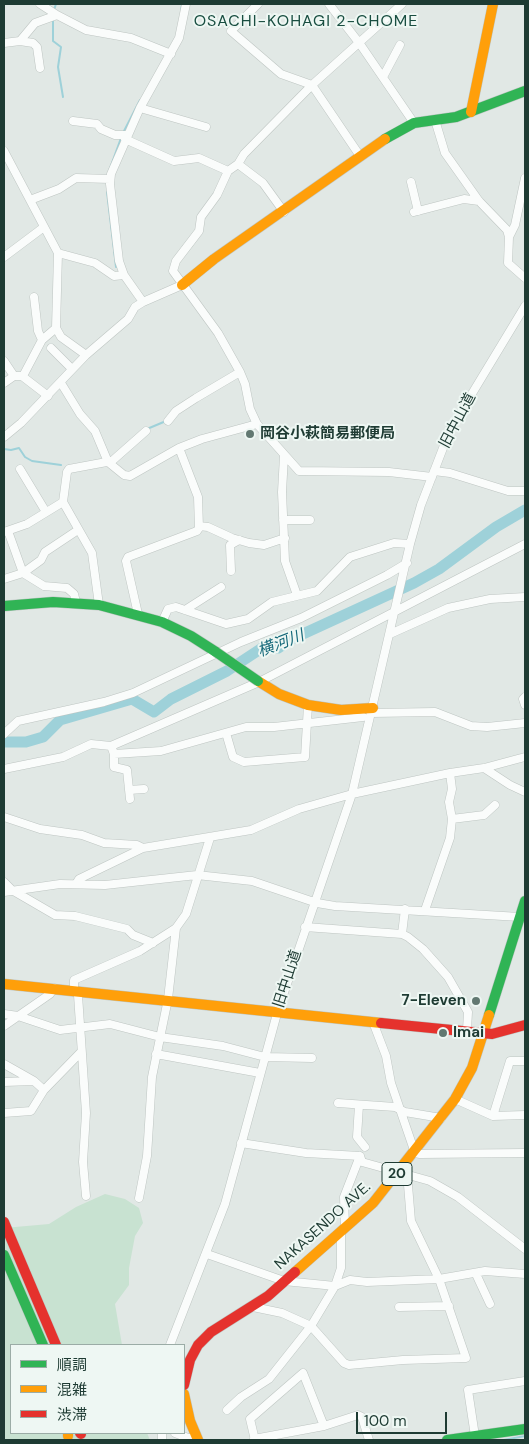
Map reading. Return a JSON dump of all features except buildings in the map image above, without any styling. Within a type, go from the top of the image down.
[{"type":"main road","points":[[472,112],[493,4]]},
{"type":"main road","points":[[182,285],[214,259],[284,212],[396,131],[414,122],[435,120],[472,112],[525,91]]},
{"type":"main road","points":[[4,606],[76,602],[138,614],[162,622],[190,636],[279,694],[308,705],[341,710],[373,710]]},
{"type":"main road","name":"NAKASENDO AVE.","points":[[185,1381],[190,1360],[198,1345],[211,1332],[252,1307],[374,1203],[403,1172],[455,1100],[472,1068],[482,1032],[523,916],[525,901]]},
{"type":"main road","points":[[4,984],[278,1010],[492,1034],[525,1025]]},
{"type":"main road","points":[[4,1222],[56,1344]]},
{"type":"main road","points":[[4,1255],[43,1344]]},
{"type":"main road","points":[[185,1404],[198,1439]]},
{"type":"main road","points":[[447,1440],[525,1429]]},
{"type":"street","points":[[40,4],[86,30],[131,38],[171,54]]},
{"type":"street","points":[[143,302],[124,275],[115,243],[110,179],[140,108],[180,38],[186,4]]},
{"type":"street","points":[[258,4],[231,31],[274,69],[290,78],[312,85],[360,156]]},
{"type":"street","points":[[329,4],[360,44],[414,122]]},
{"type":"street","points":[[402,4],[360,44],[312,85],[244,154],[238,164],[228,172],[217,195],[202,217],[199,231],[176,261],[173,271],[218,333],[240,372],[245,384],[250,409],[257,424],[298,471],[433,474],[466,477],[508,491],[525,491]]},
{"type":"street","points":[[20,41],[35,23],[57,15]]},
{"type":"street","points":[[4,43],[20,41],[33,44],[37,47],[40,68]]},
{"type":"street","points":[[383,77],[400,45]]},
{"type":"street","points":[[140,108],[206,127]]},
{"type":"street","points":[[435,120],[445,153],[479,200],[507,230],[509,237],[508,263],[525,278]]},
{"type":"street","points":[[73,121],[97,124],[101,129],[115,136],[126,138],[174,161],[199,158],[228,172]]},
{"type":"street","points":[[4,151],[58,253],[56,328],[61,338],[86,355]]},
{"type":"street","points":[[238,164],[263,182],[284,212]]},
{"type":"street","points":[[30,200],[59,190],[76,178],[110,179]]},
{"type":"street","points":[[509,237],[515,225],[525,178]]},
{"type":"street","points":[[411,182],[416,211],[464,199],[479,200]]},
{"type":"street","points":[[4,257],[44,227]]},
{"type":"street","points":[[58,253],[95,263],[114,276],[124,275]]},
{"type":"street","points":[[4,437],[21,423],[61,383],[86,355],[128,319],[135,307],[182,285]]},
{"type":"street","points":[[34,297],[38,331],[42,340]]},
{"type":"street","name":"旧中山道","points":[[170,1344],[225,1204],[278,1010],[352,794],[397,609],[410,544],[433,474],[450,430],[525,306]]},
{"type":"street","points":[[23,376],[42,340],[56,328]]},
{"type":"street","points":[[51,348],[72,369]]},
{"type":"street","points":[[4,360],[14,376]]},
{"type":"street","points":[[168,421],[176,411],[240,372]]},
{"type":"street","points":[[4,383],[14,376],[23,376],[48,396]]},
{"type":"street","points":[[61,383],[80,414],[95,431],[108,462],[124,475],[130,476],[179,448],[202,438],[257,424]]},
{"type":"street","points":[[99,605],[92,553],[63,502],[67,472],[108,462],[130,446],[146,431]]},
{"type":"street","points":[[138,614],[126,561],[128,557],[197,531],[199,526],[198,497],[179,448]]},
{"type":"street","points":[[284,456],[282,492],[285,561],[297,595]]},
{"type":"street","points":[[20,470],[46,512]]},
{"type":"street","points":[[63,502],[27,524],[6,531],[23,574],[44,586],[67,588],[74,594],[76,602]]},
{"type":"street","points":[[283,520],[310,520]]},
{"type":"street","points":[[199,526],[208,527],[239,540],[264,545],[285,538]]},
{"type":"street","points":[[4,579],[23,574],[41,560],[45,552],[78,530]]},
{"type":"street","points":[[232,571],[230,545],[239,540]]},
{"type":"street","points":[[162,622],[171,607],[226,624],[248,619],[272,602],[290,600],[297,595],[317,591],[350,557],[388,544],[410,544]]},
{"type":"street","points":[[4,769],[63,757],[91,744],[111,746],[259,682],[525,544]]},
{"type":"street","points":[[4,734],[18,721],[104,702],[133,693],[241,642],[302,618],[387,576],[407,564]]},
{"type":"street","points":[[185,610],[221,587]]},
{"type":"street","points":[[390,634],[448,608],[490,599],[525,598]]},
{"type":"street","points":[[525,697],[523,699],[525,705]]},
{"type":"street","points":[[226,732],[233,757],[244,762],[305,757],[308,705]]},
{"type":"street","points":[[373,710],[384,708],[395,713],[435,712],[471,726],[487,728],[525,723]]},
{"type":"street","points":[[114,754],[161,751],[246,727],[274,727],[363,716]]},
{"type":"street","points":[[111,746],[114,754],[114,767],[127,770],[130,799]]},
{"type":"street","points":[[76,884],[79,879],[143,848],[251,830],[298,810],[352,794],[450,773],[484,768],[525,757]]},
{"type":"street","points":[[484,768],[510,785],[525,792]]},
{"type":"street","points":[[425,910],[446,853],[452,819],[449,802],[452,789],[450,773]]},
{"type":"street","points":[[129,790],[144,789]]},
{"type":"street","points":[[452,819],[484,815],[495,805]]},
{"type":"street","points":[[4,817],[40,829],[82,835],[104,843],[136,845],[143,848]]},
{"type":"street","points":[[86,1196],[83,1162],[86,1113],[78,994],[74,990],[74,980],[153,943],[176,928],[186,914],[210,838]]},
{"type":"street","points":[[8,891],[76,884],[105,885],[197,875],[252,881],[314,902],[335,906],[523,916]]},
{"type":"street","points":[[4,882],[8,891],[55,915],[75,916],[127,929],[133,935],[153,943]]},
{"type":"street","points":[[402,934],[405,909]]},
{"type":"street","points":[[305,927],[402,934],[423,949],[448,977],[468,1012],[467,1030]]},
{"type":"street","points":[[140,1198],[147,1156],[152,1076],[168,999],[176,928]]},
{"type":"street","points":[[4,1026],[50,994],[54,988]]},
{"type":"street","points":[[4,1014],[18,1016],[60,1030],[110,1024],[160,1037],[222,1046],[264,1057],[312,1058]]},
{"type":"street","points":[[373,1022],[386,1056],[391,1083],[402,1110],[415,1153],[525,1154]]},
{"type":"street","points":[[4,1113],[30,1112],[44,1090],[81,1052]]},
{"type":"street","points":[[156,1054],[260,1073]]},
{"type":"street","points":[[493,1116],[510,1061],[525,1061]]},
{"type":"street","points":[[4,1064],[34,1081],[44,1090]]},
{"type":"street","points":[[4,1082],[34,1081]]},
{"type":"street","points":[[455,1100],[493,1116],[525,1115]]},
{"type":"street","points":[[338,1103],[394,1107],[441,1118]]},
{"type":"street","points":[[359,1105],[357,1137],[365,1147]]},
{"type":"street","points":[[241,1143],[306,1153],[360,1156]]},
{"type":"street","points":[[360,1156],[362,1162],[403,1172],[430,1181],[446,1189],[525,1249]]},
{"type":"street","points":[[227,1410],[242,1397],[269,1379],[311,1326],[335,1286],[341,1268],[344,1197],[360,1156]]},
{"type":"street","points":[[252,1307],[282,1313],[311,1326],[344,1363],[349,1365],[403,1360],[466,1358],[439,1279],[411,1221],[403,1172]]},
{"type":"street","points":[[207,1254],[284,1281],[335,1286],[350,1280],[366,1282],[439,1279],[494,1271],[525,1274]]},
{"type":"street","points":[[476,1274],[490,1304]]},
{"type":"street","points":[[399,1307],[449,1306]]},
{"type":"street","points":[[324,1426],[303,1373],[250,1420],[254,1439],[324,1426],[358,1415],[362,1417],[369,1440]]},
{"type":"street","points":[[475,1436],[468,1390],[525,1381]]},
{"type":"street","points":[[178,1434],[198,1439]]},
{"type":"green space","points":[[105,1194],[125,1199],[139,1208],[143,1223],[135,1236],[129,1268],[129,1285],[115,1304],[122,1344],[10,1344],[10,1434],[147,1434],[150,1440],[4,1440],[4,1228],[49,1224],[76,1207]]},
{"type":"waterway","points":[[54,10],[56,4]]},
{"type":"waterway","points":[[181,12],[182,4]]},
{"type":"waterway","points":[[53,19],[53,41],[61,47],[58,67],[63,97]]},
{"type":"waterway","points":[[123,133],[140,100]]},
{"type":"waterway","points":[[109,171],[121,138]]},
{"type":"waterway","points":[[107,192],[116,267]]},
{"type":"waterway","points":[[147,429],[166,421]]},
{"type":"waterway","points":[[4,449],[19,448],[25,457],[32,461],[61,465]]},
{"type":"waterway","name":"横河川","points":[[4,742],[26,742],[43,737],[60,720],[132,699],[154,712],[171,699],[227,671],[265,646],[278,648],[292,639],[414,583],[439,569],[496,527],[525,510]]},
{"type":"waterway","points":[[504,1440],[525,1436]]},
{"type":"traffic: fast","points":[[385,139],[414,123],[456,117],[525,91]]},
{"type":"traffic: fast","points":[[4,606],[53,602],[99,605],[162,622],[191,636],[216,652]]},
{"type":"traffic: fast","points":[[216,652],[258,681]]},
{"type":"traffic: fast","points":[[489,1015],[525,901]]},
{"type":"traffic: fast","points":[[4,1255],[43,1344]]},
{"type":"traffic: fast","points":[[447,1440],[525,1429]]},
{"type":"traffic: slow","points":[[471,112],[493,4]]},
{"type":"traffic: slow","points":[[182,285],[214,259],[385,139]]},
{"type":"traffic: slow","points":[[258,681],[279,694],[308,705],[341,710],[373,708]]},
{"type":"traffic: slow","points":[[4,984],[381,1023]]},
{"type":"traffic: slow","points":[[295,1272],[373,1203],[455,1099],[472,1068],[489,1015]]},
{"type":"traffic: slow","points":[[185,1398],[190,1421],[198,1440]]},
{"type":"traffic: jam","points":[[381,1023],[492,1034],[525,1025]]},
{"type":"traffic: jam","points":[[4,1222],[56,1344]]},
{"type":"traffic: jam","points":[[185,1381],[190,1360],[198,1345],[211,1332],[268,1296],[295,1272]]},
{"type":"place","name":"岡谷小萩簡易郵便局","points":[[250,434]]},
{"type":"place","name":"7-Eleven","points":[[476,1001]]},
{"type":"place","name":"Imai","points":[[443,1033]]},
{"type":"district","name":"OSACHI-KOHAGI 2-CHOME","points":[[306,22]]}]
